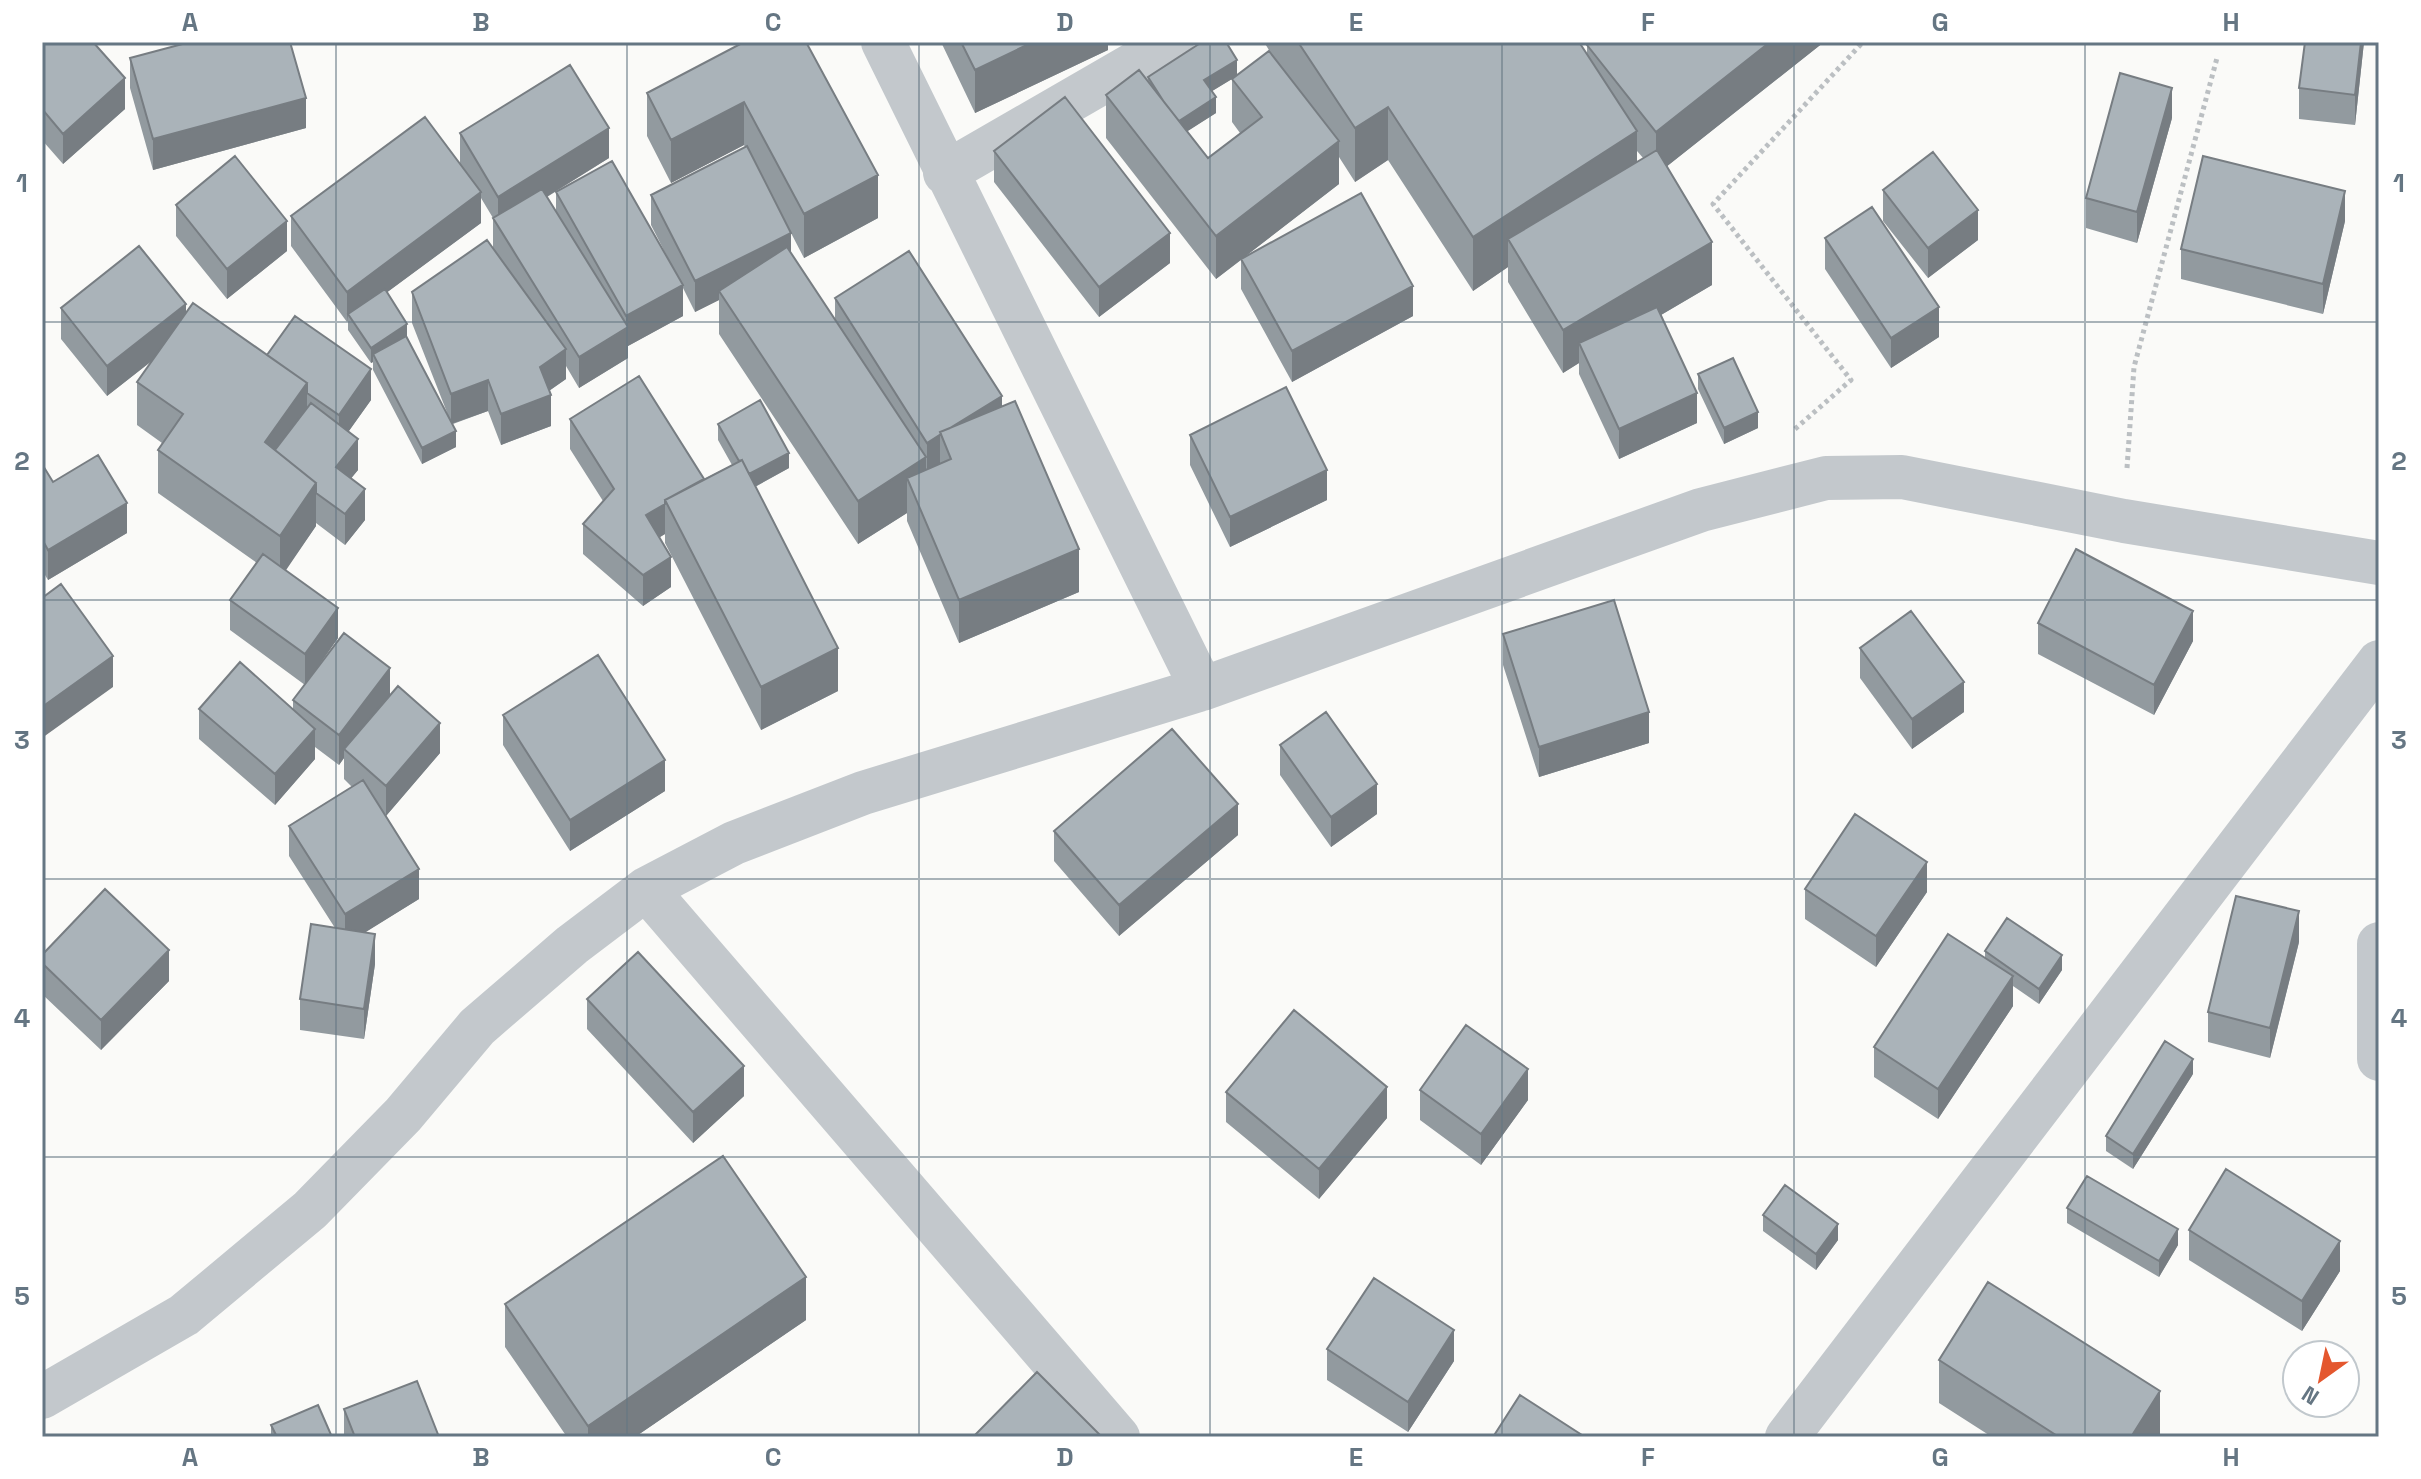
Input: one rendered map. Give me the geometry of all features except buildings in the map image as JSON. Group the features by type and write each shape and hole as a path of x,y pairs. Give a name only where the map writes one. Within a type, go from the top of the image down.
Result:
{"street":[{"path":"883,42 1202,689"},
{"path":"945,173 1172,42"},
{"path":"42,1397 184,1315 298,1220 403,1115 477,1027 572,945 646,889 734,843 863,793 1202,689 1701,510 1826,478 1902,477 2124,521 2379,563"},
{"path":"1787,1437 2379,662"},
{"path":"646,889 1118,1437"},
{"path":"2379,944 2379,1059"}],"path":[{"path":"1793,430 1851,380 1713,204 1863,42"},
{"path":"2124,521 2134,367 2217,58"}]}
